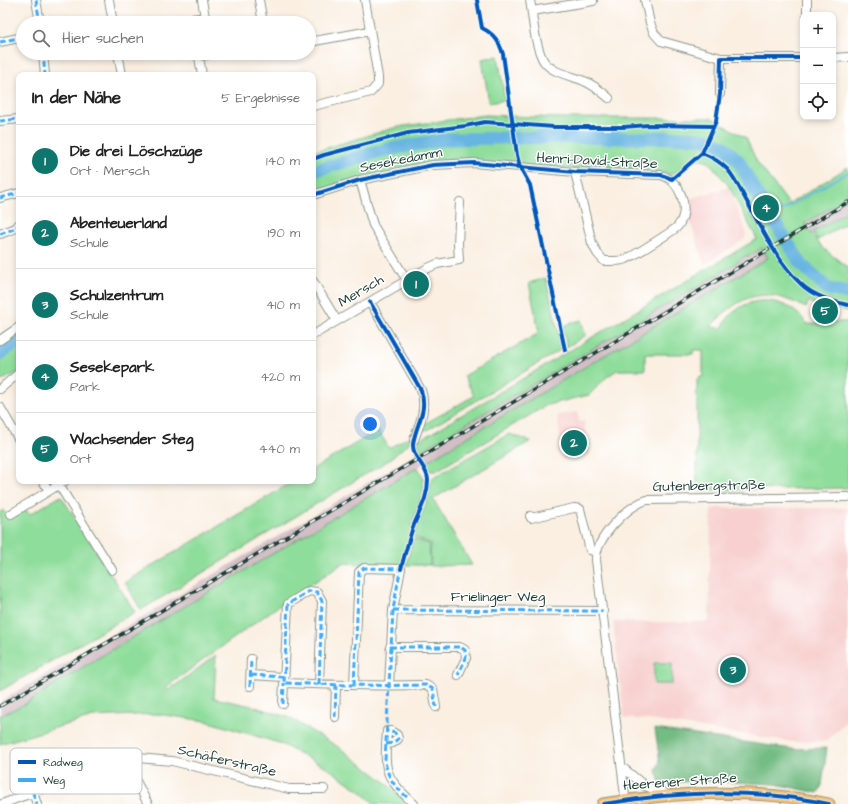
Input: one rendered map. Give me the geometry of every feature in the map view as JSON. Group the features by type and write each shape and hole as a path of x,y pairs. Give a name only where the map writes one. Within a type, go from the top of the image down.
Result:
{"main road":[{"name":"Heerener Straße","path":"603,804 721,792 774,795 830,804"}],"street":[{"path":"36,0 39,16"},
{"path":"109,0 112,16"},
{"path":"202,0 205,16"},
{"path":"259,0 262,16"},
{"path":"316,105 359,96 375,89 378,77 365,0"},
{"path":"530,0 542,59 553,70 597,87 609,98"},
{"path":"645,0 650,23 654,33 661,41 721,58 800,58"},
{"path":"807,0 807,12"},
{"path":"532,11 593,1"},
{"path":"316,41 370,31"},
{"path":"0,42 16,39"},
{"path":"836,58 848,57"},
{"path":"720,94 721,58"},
{"path":"44,60 45,72"},
{"path":"119,60 121,72"},
{"path":"200,60 202,72"},
{"path":"0,121 16,119"},
{"name":"Sesekedamm","path":"316,194 360,180 433,165 474,163 520,167"},
{"name":"Henri-David-Straße","path":"520,167 575,172 667,176 672,179 678,187 683,203 682,217 678,226 625,260 604,261 597,253 592,243 575,172"},
{"path":"360,180 373,224 406,279"},
{"path":"0,198 16,194"},
{"name":"Mersch","path":"316,333 406,279 436,264 459,260 458,244 460,202"},
{"path":"0,234 16,228"},
{"path":"316,286 337,321"},
{"path":"370,302 422,390 424,402 423,413 414,440"},
{"path":"0,340 16,329"},
{"path":"0,382 16,376"},
{"path":"0,389 16,376"},
{"path":"0,407 16,435"},
{"path":"45,484 49,491"},
{"path":"11,514 60,484"},
{"path":"63,484 112,570"},
{"name":"Gutenbergstraße","path":"596,552 610,529 630,508 647,500 848,496"},
{"path":"530,516 531,518 574,508 580,509 590,550 596,552 626,802"},
{"path":"354,685 358,572 360,569 401,568 393,610 389,685"},
{"path":"282,704 288,604 305,592 313,591 320,595 322,601 319,684"},
{"name":"Frielinger Weg","path":"393,610 603,611"},
{"path":"390,647 460,647 465,650 466,658 458,675"},
{"path":"250,686 252,659"},
{"path":"251,675 336,685 426,685 433,689 436,707"},
{"path":"335,717 336,685"},
{"path":"386,744 386,771 390,780 414,804"},
{"name":"Schäferstraße","path":"142,758 172,761 289,789 324,789"},
{"path":"622,767 645,786 670,796"},
{"path":"142,793 148,804"},
{"name":"Schäferstraße","path":"2,804 30,794"},
{"path":"33,794 37,804"}],"shaded area":[{"path":"728,187 746,231 745,239 704,264 689,217 689,199"},
{"path":"848,197 848,211 808,236 801,225"},
{"path":"766,246 772,256 58,682 33,700 0,716 0,702 11,695 732,266 745,256 749,256"},
{"path":"578,412 579,422 584,421 590,454 563,459 557,415"},
{"path":"711,508 848,508 848,719 827,741 793,742 650,720 624,718 613,622 709,622"}],"green space":[{"path":"498,56 505,100 489,103 482,59"},
{"path":"485,115 562,118 712,118 746,138 757,162 789,204 848,167 848,197 804,224 823,248 848,268 848,311 813,304 809,301 806,308 778,297 766,295 754,296 743,300 733,307 710,327 722,328 730,316 740,308 751,303 763,301 775,302 787,306 798,314 807,324 848,322 848,488 700,490 697,488 697,379 703,376 703,350 693,350 693,354 645,354 645,370 617,370 608,376 589,395 547,405 436,471 430,471 424,463 768,258 762,248 749,256 745,256 732,266 417,453 418,441 757,239 728,185 709,162 697,159 673,174 444,162 316,193 316,151 397,127"},
{"path":"848,211 848,222 818,240 813,232"},
{"path":"546,278 562,349 427,430 422,430 424,424 474,396 464,376 539,333 529,283"},
{"path":"581,320 586,335 567,347 562,326"},
{"path":"16,329 16,373 0,381 0,339"},
{"path":"378,430 389,448 412,435 409,443 389,460 141,610 125,582 289,484 316,484 316,467"},
{"path":"509,434 531,441 433,499 472,565 431,566 430,543 413,537 428,498 431,479"},
{"path":"418,467 423,478 424,489 413,521 401,566 343,563 277,607 166,687 166,690 176,685 216,655 214,698 252,706 288,717 340,748 384,781 408,804 375,804 359,790 326,767 279,743 206,721 157,714 93,717 0,744 0,716 25,704 58,682"},
{"path":"61,496 135,612 0,691 0,512 3,510 6,515 22,506 30,514"},
{"path":"413,539 429,544 430,565 406,565"},
{"path":"654,663 672,663 672,684 654,684"},
{"path":"655,729 792,749 827,748 822,785 818,793 775,784 701,781 660,783 656,770 660,762"}],"waterway":[{"path":"316,170 384,150 447,139 570,137 682,137 707,139 724,147 738,160 761,201 802,265 828,289 848,293"},
{"path":"771,217 848,172"},
{"path":"0,354 16,343"}],"railway":[{"path":"0,706 848,202"}],"marked path":[{"path":"36,0 39,16"},
{"path":"0,42 16,39"},
{"path":"44,60 45,72"},
{"path":"0,121 16,119"},
{"path":"0,198 16,194"},
{"path":"0,234 16,228"},
{"path":"401,566 393,610 385,760 389,776 398,789 407,797"},
{"path":"354,685 359,572 364,568 401,569"},
{"path":"319,684 322,601 317,592 309,591 288,604 284,683 355,685 426,685 433,689 436,707"},
{"path":"393,610 603,611"},
{"path":"390,647 460,647 465,650 466,658 458,675"},
{"path":"250,686 251,659"},
{"path":"251,675 284,677"},
{"path":"283,704 284,683"},
{"path":"335,717 336,685"},
{"path":"386,744 393,743 398,739 395,733 387,731"},
{"path":"33,794 37,804"}],"cycle path":[{"path":"477,0 482,28 496,38 503,54 517,155 520,167 530,185 565,350"},
{"path":"316,194 360,180 433,165 474,163 575,172 661,175 672,179 702,153 716,121 720,94 721,58 800,58"},
{"path":"316,158 408,133 485,122 554,127 623,127 648,125 713,126"},
{"path":"702,153 724,166 733,177 770,244 792,275 811,292 829,300 848,305"},
{"path":"370,302 421,390 423,398 421,418 414,437 413,449 426,471 428,487 425,500 412,530 401,569"},
{"path":"603,804 660,796 716,793 773,795 829,804"}],"place":[{"name":"Sesekepark","path":"766,208"},
{"name":"Die drei Löschzüge","path":"416,284"},
{"name":"Wachsender Steg","path":"825,311"},
{"name":"Abenteuerland","path":"574,443"},
{"name":"Schulzentrum","path":"733,670"}]}
